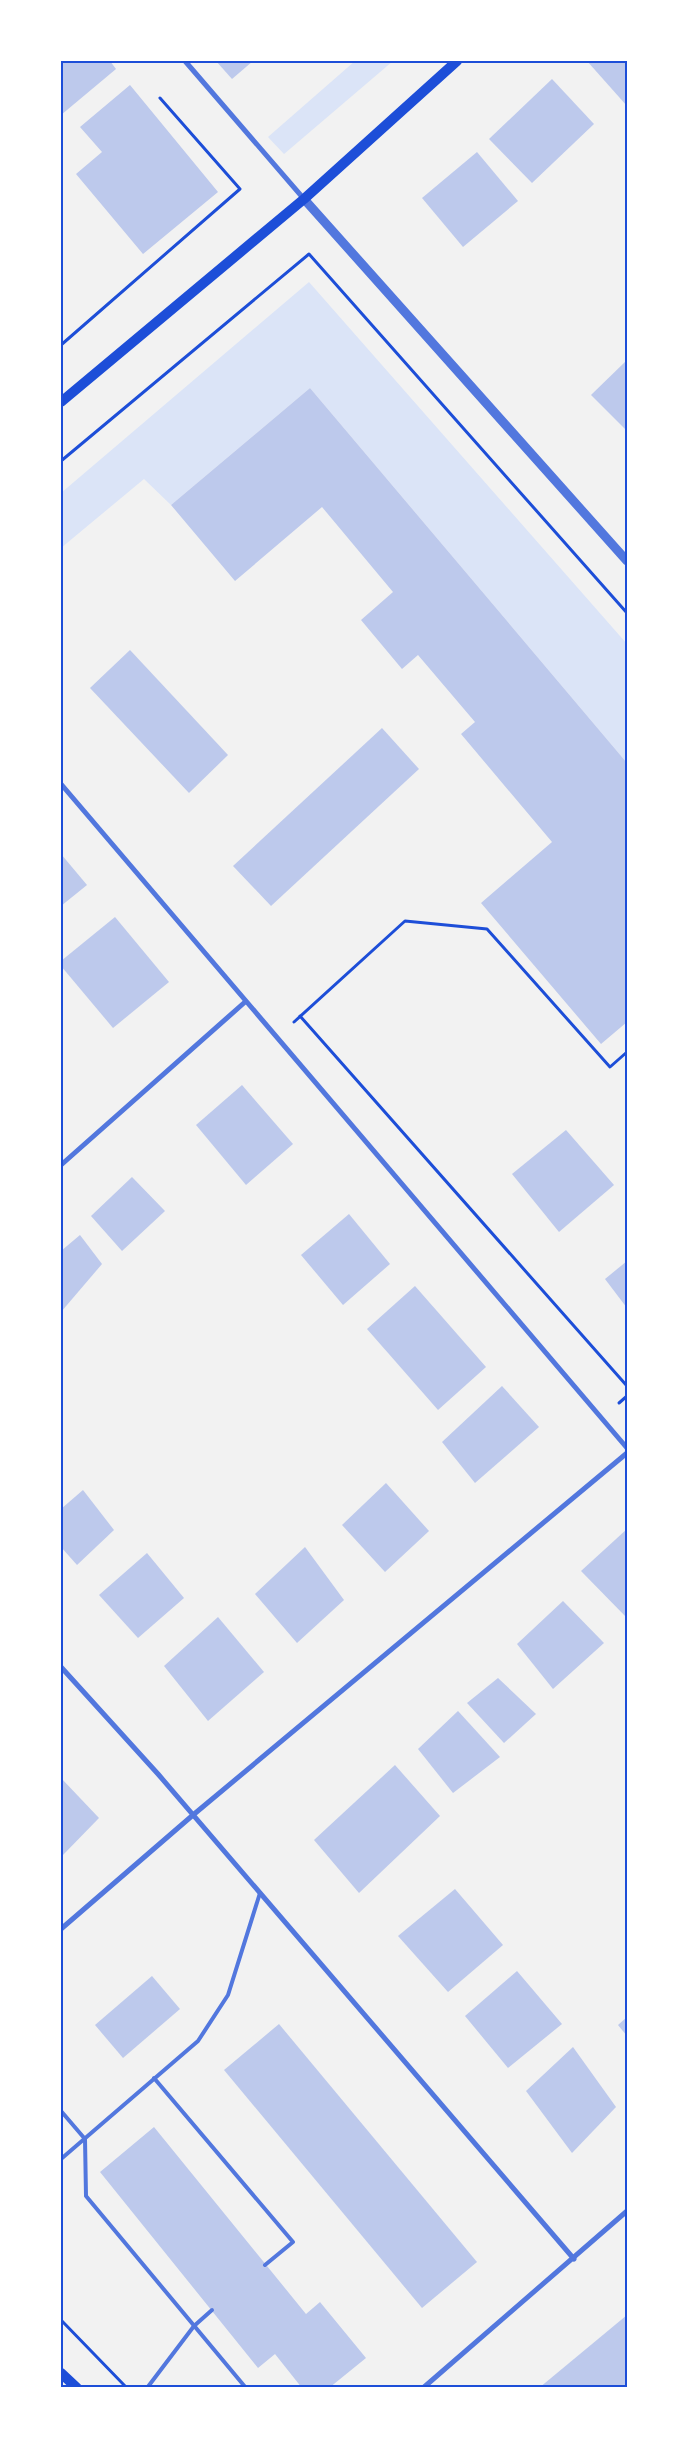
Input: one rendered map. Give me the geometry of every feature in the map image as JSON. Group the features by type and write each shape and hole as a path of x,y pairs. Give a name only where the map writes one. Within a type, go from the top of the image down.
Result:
{"main road":[{"path":"61,402 304,198 457,61"},
{"path":"61,2373 76,2388"}],"street":[{"path":"186,61 304,198 627,561"},
{"path":"61,784 627,1448"},
{"path":"61,1166 245,1002"},
{"path":"61,1929 193,1816 627,1453"},
{"path":"61,1667 260,1893 574,2259"},
{"path":"423,2388 574,2259 627,2211"}],"lane":[{"path":"61,2160 198,2041 228,1995 260,1893"},
{"path":"154,2078 292,2242 265,2265"},
{"path":"61,2110 85,2139 86,2196 246,2388"},
{"path":"147,2388 194,2326 212,2310"}],"path":[{"path":"61,345 240,189 160,98"},
{"path":"61,461 309,254 627,613"},
{"path":"277,1037 405,921 487,929 610,1067 627,1052"},
{"path":"300,1016 627,1386"},
{"path":"61,2320 128,2388"}],"shaded area":[{"path":"355,61 393,61 284,154 268,137"},
{"path":"309,282 627,644 627,763 310,388 171,505 144,479 61,548 61,493"}],"building":[{"path":"61,61 110,61 116,69 61,115"},
{"path":"216,61 253,61 232,79"},
{"path":"587,61 627,61 627,106"},
{"path":"552,79 594,124 532,183 489,139"},
{"path":"130,85 218,192 143,254 76,174 102,152 80,127"},
{"path":"477,152 518,201 463,247 422,198"},
{"path":"627,360 627,431 591,395"},
{"path":"310,388 627,763 627,1022 601,1044 481,903 552,842 461,734 475,722 418,655 402,669 361,620 393,592 322,507 235,581 171,505"},
{"path":"130,650 228,755 189,793 90,688"},
{"path":"382,728 419,769 271,906 233,866"},
{"path":"61,854 87,885 61,906"},
{"path":"115,917 169,982 113,1028 61,966 61,961"},
{"path":"242,1085 293,1144 246,1185 196,1125"},
{"path":"566,1130 614,1185 559,1232 512,1174"},
{"path":"132,1177 165,1211 122,1251 91,1216"},
{"path":"349,1214 390,1264 343,1305 301,1255"},
{"path":"80,1235 102,1264 61,1312 61,1251"},
{"path":"627,1261 627,1308 605,1279"},
{"path":"415,1286 486,1367 438,1410 367,1329"},
{"path":"502,1386 539,1427 475,1483 442,1442"},
{"path":"386,1483 429,1531 385,1572 342,1525"},
{"path":"83,1490 114,1530 77,1565 61,1547 61,1509"},
{"path":"627,1529 627,1618 581,1571"},
{"path":"305,1547 344,1600 297,1643 255,1594"},
{"path":"147,1553 184,1598 138,1638 99,1595"},
{"path":"563,1601 604,1643 553,1689 517,1644"},
{"path":"218,1617 264,1672 208,1721 164,1666"},
{"path":"498,1678 536,1714 504,1743 467,1703"},
{"path":"458,1711 500,1757 453,1793 418,1749"},
{"path":"395,1765 440,1816 359,1893 314,1840"},
{"path":"61,1778 99,1818 61,1857"},
{"path":"455,1889 503,1945 448,1992 398,1936"},
{"path":"517,1971 562,2024 508,2068 465,2016"},
{"path":"152,1976 180,2009 123,2058 95,2025"},
{"path":"627,2017 627,2036 618,2025"},
{"path":"279,2024 477,2262 422,2308 224,2070"},
{"path":"573,2047 616,2107 572,2153 526,2091"},
{"path":"154,2127 306,2314 320,2302 366,2358 329,2388 302,2388 275,2354 258,2368 100,2172"},
{"path":"627,2315 627,2388 539,2388"}]}
